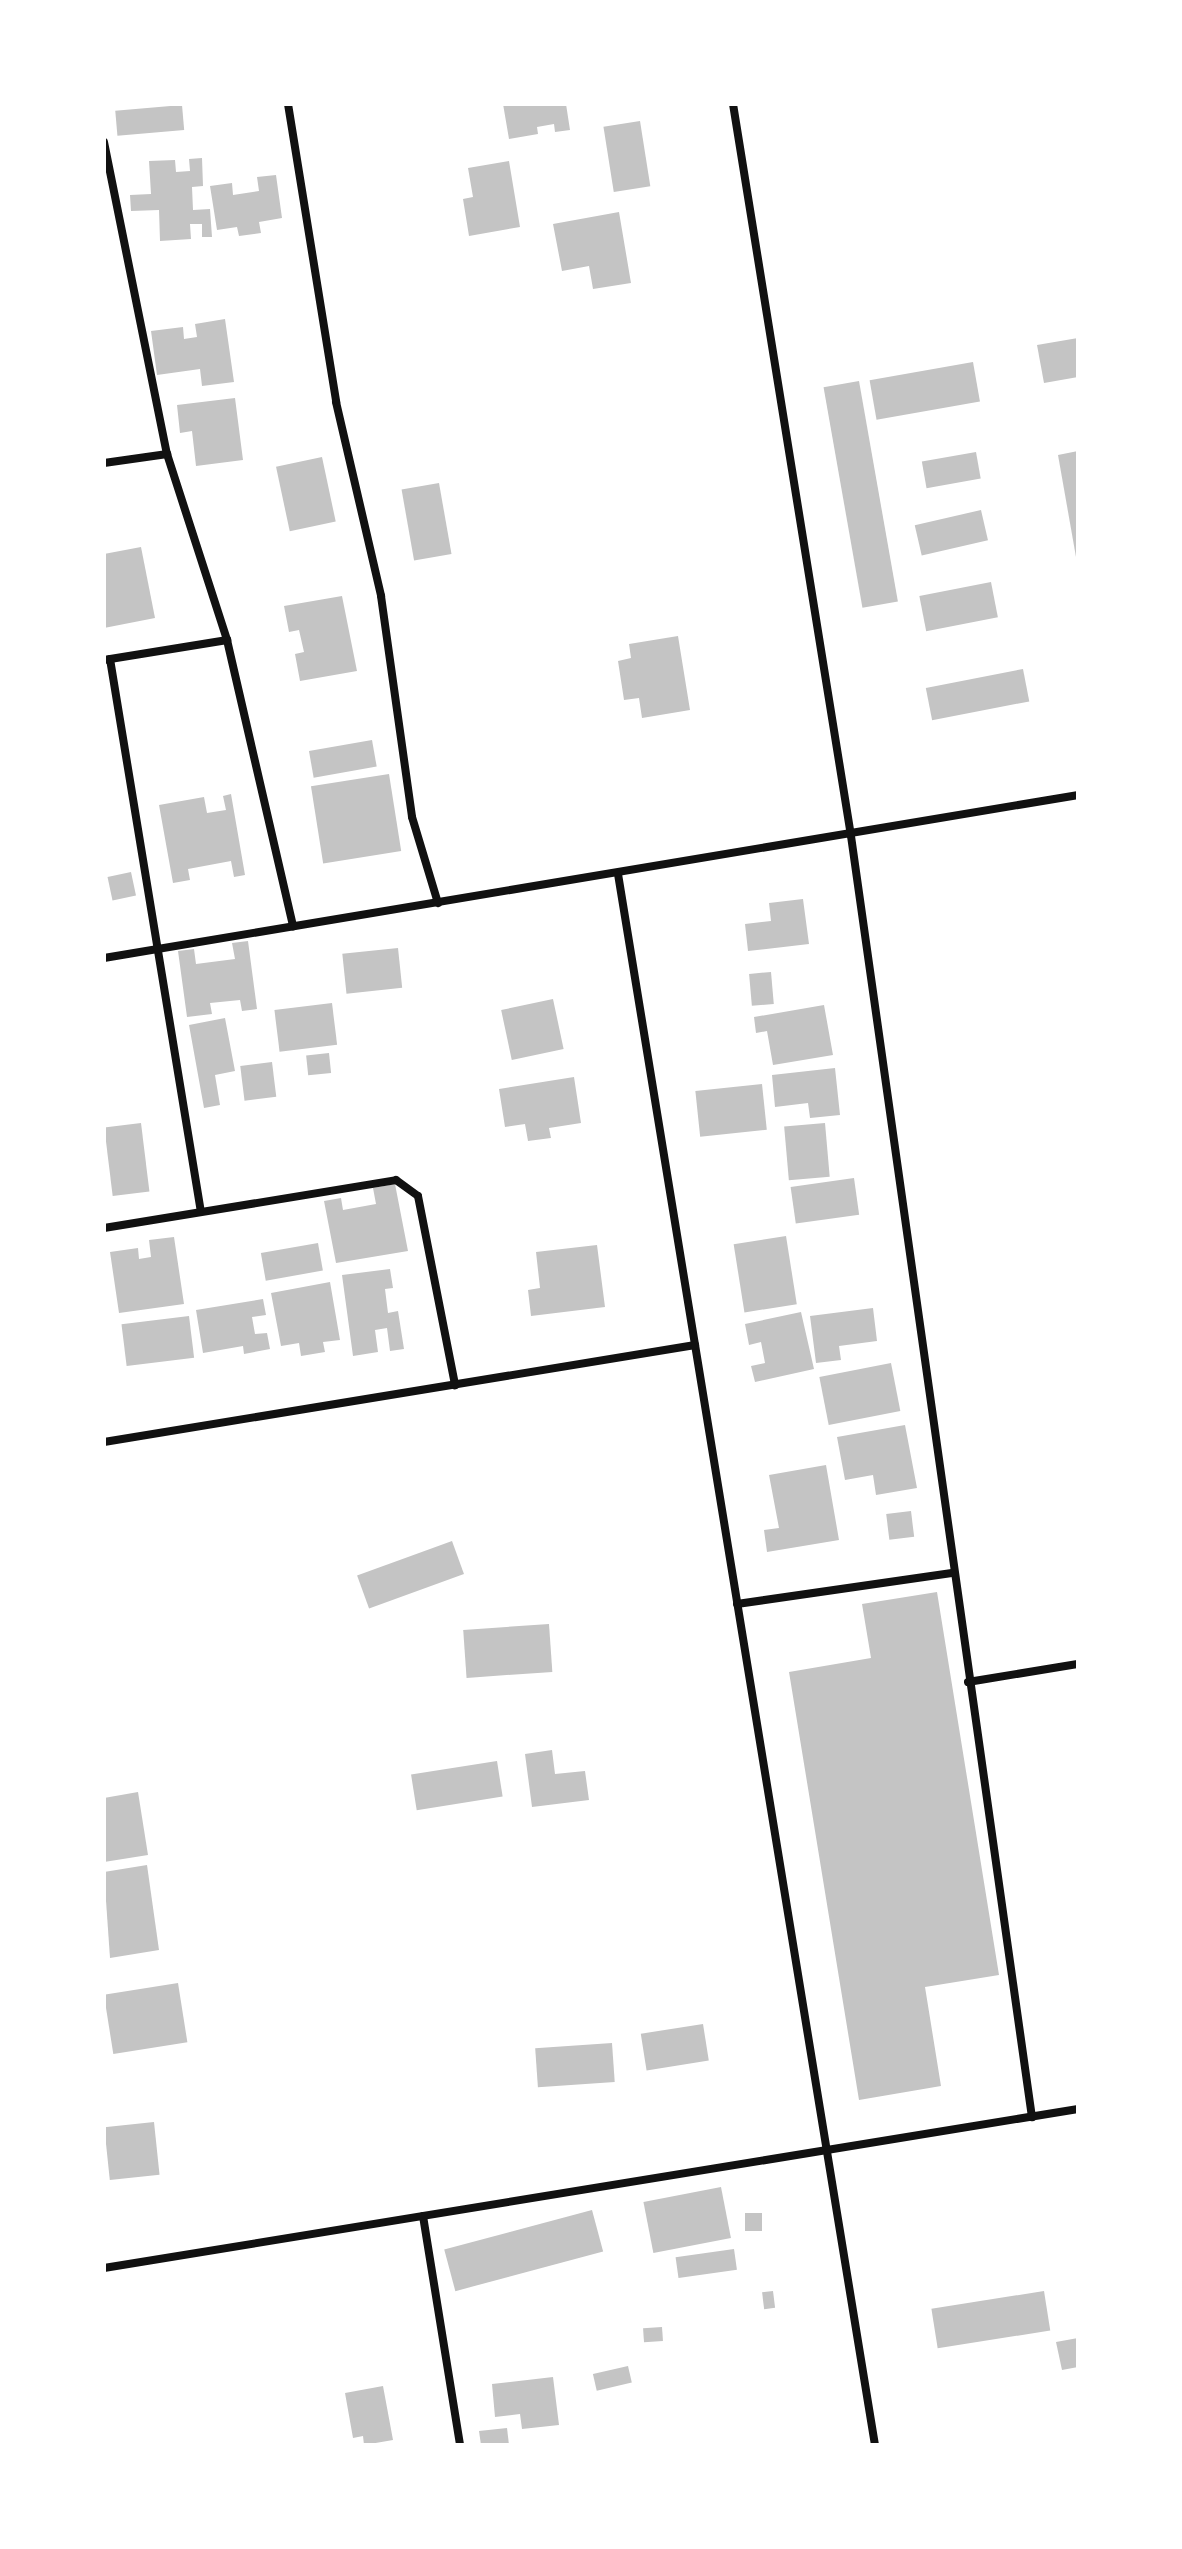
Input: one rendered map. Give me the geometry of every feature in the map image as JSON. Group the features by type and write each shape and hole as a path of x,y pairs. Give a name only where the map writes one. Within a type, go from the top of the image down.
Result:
{"street":[{"path":"288,104 336,402 381,596 412,817 438,903"},
{"path":"733,104 851,836 952,1573 1032,2117"},
{"path":"104,142 167,454 227,640 293,927"},
{"path":"104,463 167,454"},
{"path":"201,1212 107,660 227,640"},
{"path":"104,958 851,836 1078,795"},
{"path":"618,874 875,2445"},
{"path":"104,1228 396,1180 418,1196 455,1385"},
{"path":"104,1442 695,1345"},
{"path":"737,1604 952,1573"},
{"path":"968,1682 1078,1664"},
{"path":"104,2268 1078,2109"},
{"path":"423,2216 460,2445"}],"building":[{"path":"503,104 566,104 570,130 555,132 554,124 537,127 538,134 509,139"},
{"path":"182,105 184,130 117,136 115,111"},
{"path":"640,121 650,186 614,192 603,127"},
{"path":"202,158 203,186 192,187 193,210 210,209 212,237 202,237 202,224 190,224 191,239 160,241 159,210 131,211 130,195 151,194 149,161 175,160 176,172 190,171 189,159"},
{"path":"509,161 520,227 469,236 463,199 473,197 468,168"},
{"path":"276,175 282,218 259,222 261,233 239,236 237,227 217,230 210,186 232,183 233,195 259,191 257,177"},
{"path":"619,212 631,283 593,289 589,266 562,271 553,224"},
{"path":"225,319 234,382 202,386 200,369 157,375 151,331 183,327 184,339 197,337 195,324"},
{"path":"1078,338 1078,377 1044,383 1037,345"},
{"path":"973,362 980,401 877,420 870,380"},
{"path":"859,381 898,602 862,608 824,387"},
{"path":"235,398 243,460 196,466 192,431 180,433 177,405"},
{"path":"1078,451 1078,557 1076,557 1058,455"},
{"path":"976,452 981,479 927,488 922,462"},
{"path":"322,457 336,522 290,531 276,467"},
{"path":"439,483 452,554 414,561 402,490"},
{"path":"981,510 988,540 922,556 915,525"},
{"path":"141,547 155,618 104,628 104,554"},
{"path":"991,582 998,617 926,631 919,596"},
{"path":"342,596 357,671 300,681 295,654 304,652 299,630 289,632 284,606"},
{"path":"678,636 690,710 642,718 639,698 624,700 618,661 631,658 629,644"},
{"path":"1023,669 1029,701 932,720 926,688"},
{"path":"372,740 377,767 314,778 309,751"},
{"path":"389,774 401,851 323,863 311,786"},
{"path":"231,794 245,875 234,877 231,861 188,869 190,880 173,883 159,805 204,797 207,813 226,810 223,796"},
{"path":"131,872 136,895 113,900 108,877"},
{"path":"803,899 809,944 748,951 745,924 771,921 769,903"},
{"path":"248,941 257,1009 242,1011 240,1000 210,1003 212,1014 187,1017 178,951 194,949 196,964 235,959 232,943"},
{"path":"398,948 402,988 346,994 342,954"},
{"path":"771,972 774,1004 752,1006 749,974"},
{"path":"553,999 564,1049 512,1060 501,1010"},
{"path":"332,1003 337,1045 280,1052 274,1010"},
{"path":"824,1005 833,1055 773,1065 767,1031 756,1033 754,1017"},
{"path":"225,1018 235,1071 215,1075 220,1105 204,1108 189,1025"},
{"path":"329,1053 331,1073 308,1075 306,1055"},
{"path":"272,1062 276,1097 245,1101 240,1066"},
{"path":"835,1068 840,1115 810,1118 808,1103 775,1107 772,1075"},
{"path":"574,1077 581,1123 549,1128 551,1138 528,1141 525,1124 505,1127 499,1089"},
{"path":"762,1084 767,1130 700,1137 695,1091"},
{"path":"141,1123 149,1191 113,1196 104,1128"},
{"path":"825,1123 830,1177 789,1180 784,1127"},
{"path":"854,1178 859,1215 796,1224 791,1187"},
{"path":"395,1184 408,1251 336,1263 324,1201 341,1198 343,1210 376,1204 373,1188"},
{"path":"786,1236 797,1304 744,1312 734,1244"},
{"path":"174,1237 184,1304 119,1313 110,1252 138,1248 139,1259 151,1257 149,1240"},
{"path":"318,1243 323,1271 266,1281 261,1253"},
{"path":"597,1245 605,1307 531,1316 528,1290 540,1288 536,1252"},
{"path":"390,1269 393,1288 385,1289 388,1313 398,1311 404,1349 390,1351 387,1328 375,1330 378,1352 353,1356 342,1275"},
{"path":"330,1282 340,1340 323,1342 325,1352 301,1356 299,1343 281,1346 271,1293"},
{"path":"263,1299 266,1315 252,1317 255,1334 267,1333 270,1349 244,1354 243,1346 203,1353 196,1310"},
{"path":"873,1308 877,1341 839,1346 841,1360 816,1363 810,1316"},
{"path":"801,1312 814,1369 755,1382 751,1366 765,1363 761,1342 749,1345 745,1324"},
{"path":"189,1316 194,1358 127,1366 122,1324"},
{"path":"891,1363 900,1411 829,1425 819,1377"},
{"path":"905,1425 917,1488 876,1495 873,1475 845,1480 837,1437"},
{"path":"826,1465 839,1540 767,1552 764,1530 779,1528 769,1475"},
{"path":"911,1511 914,1537 889,1540 886,1514"},
{"path":"452,1541 464,1574 369,1608 357,1576"},
{"path":"937,1592 999,1975 925,1987 941,2086 859,2100 789,1672 871,1658 862,1604"},
{"path":"549,1624 552,1672 467,1678 463,1630"},
{"path":"552,1750 555,1774 585,1771 589,1800 532,1807 525,1754"},
{"path":"497,1761 503,1797 417,1810 411,1775"},
{"path":"138,1792 148,1855 104,1862 104,1798"},
{"path":"147,1865 159,1950 110,1958 104,1872"},
{"path":"178,1983 187,2042 113,2054 104,1995"},
{"path":"703,2024 709,2061 647,2070 641,2034"},
{"path":"612,2043 615,2082 538,2087 535,2048"},
{"path":"154,2122 160,2175 110,2180 104,2127"},
{"path":"721,2187 731,2238 653,2253 643,2202"},
{"path":"592,2210 603,2252 455,2291 444,2250"},
{"path":"745,2213 762,2213 762,2231 745,2231"},
{"path":"734,2249 737,2270 678,2278 676,2257"},
{"path":"773,2291 775,2308 764,2309 762,2292"},
{"path":"1044,2291 1050,2331 938,2348 931,2309"},
{"path":"662,2327 663,2341 644,2342 643,2328"},
{"path":"1078,2338 1078,2367 1062,2370 1056,2342"},
{"path":"628,2366 632,2383 597,2391 593,2374"},
{"path":"553,2377 559,2425 522,2429 520,2414 495,2417 492,2384"},
{"path":"383,2386 393,2440 364,2445 363,2436 353,2438 345,2393"},
{"path":"507,2428 509,2445 481,2445 479,2431"}]}
